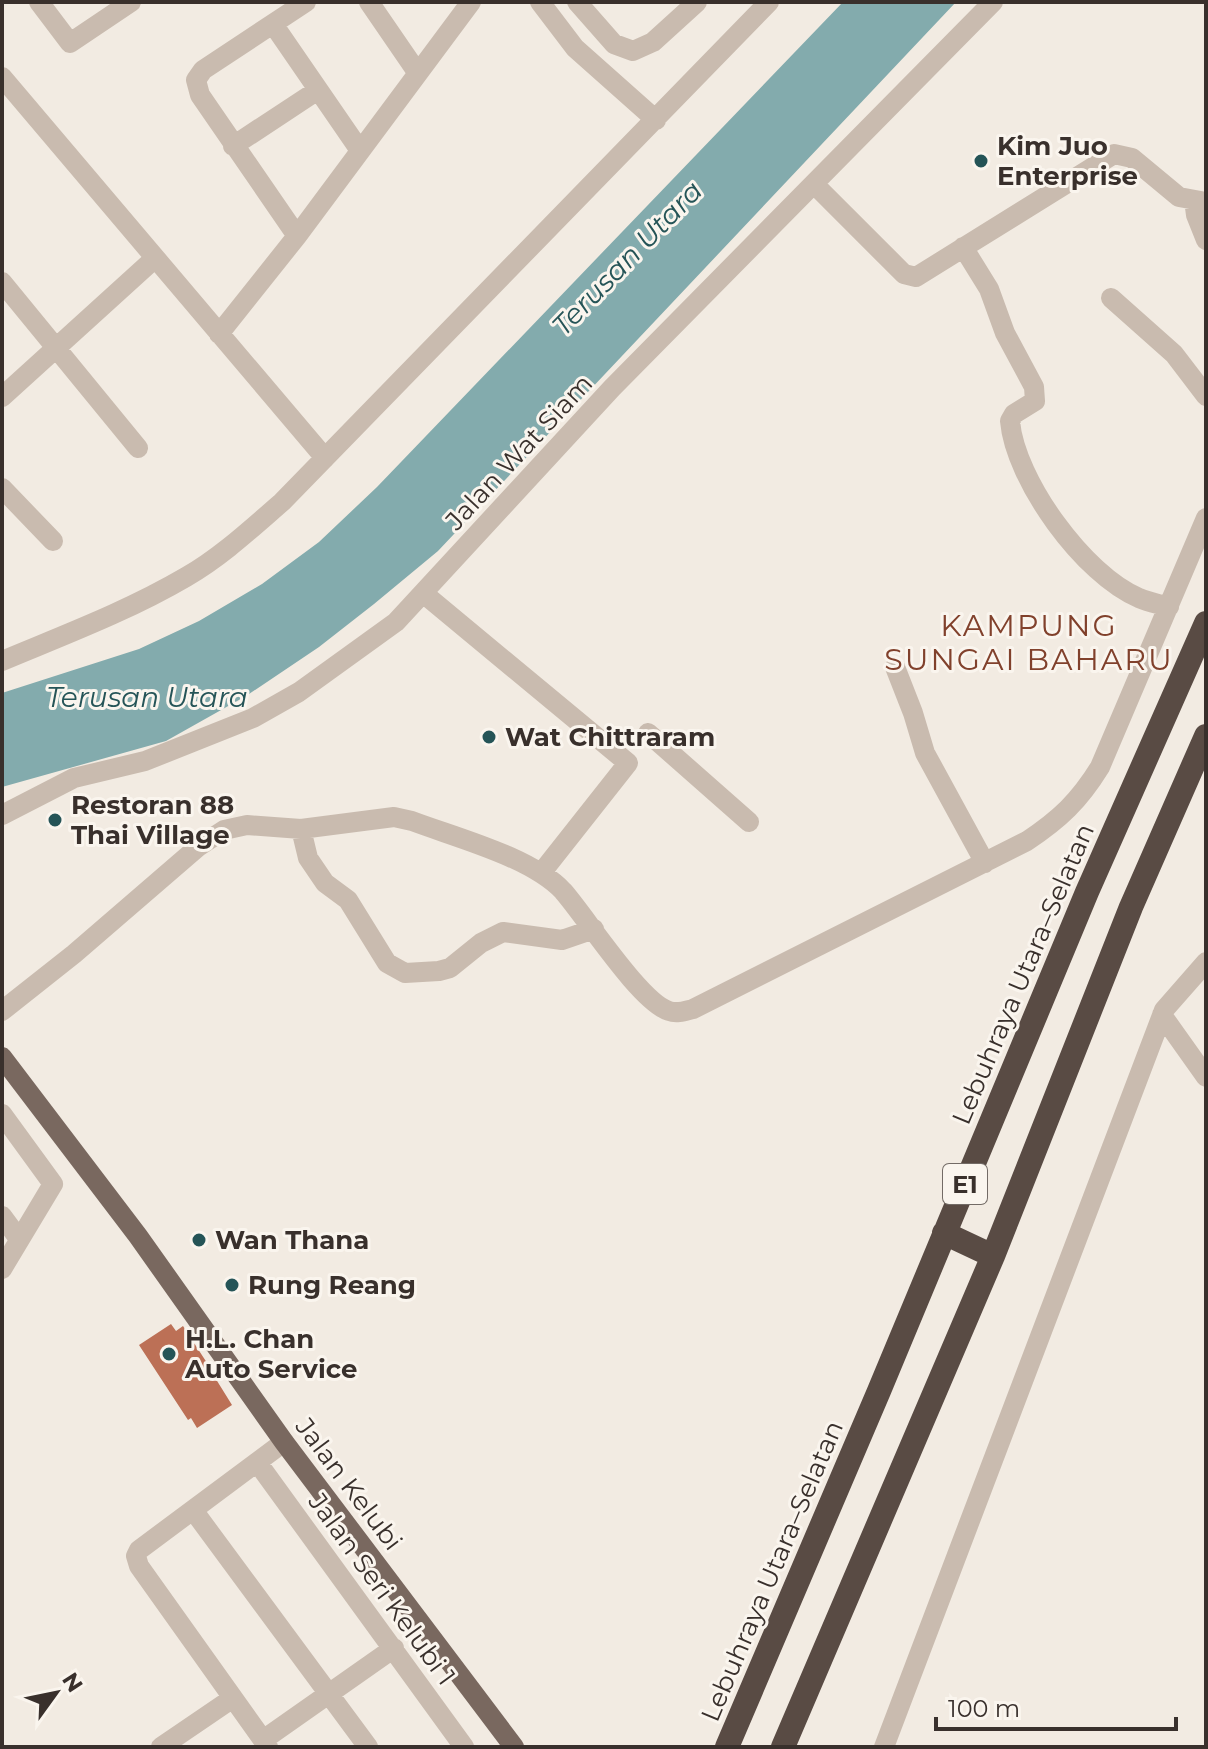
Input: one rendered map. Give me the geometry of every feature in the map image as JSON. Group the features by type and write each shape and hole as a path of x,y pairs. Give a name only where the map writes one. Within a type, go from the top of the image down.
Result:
{"highway":[{"name":"Lebuhraya Utara–Selatan","path":"727,1747 1087,892 1206,623"},
{"name":"E1","path":"783,1747 993,1256 1125,921 1206,736"},
{"path":"944,1233 993,1256"}],"main road":[{"name":"Jalan Kelubi","path":"3,1060 138,1236 284,1442 514,1747"}],"street":[{"path":"39,2 70,43 131,2"},
{"path":"297,236 233,146 196,87 198,74 306,2"},
{"path":"369,2 417,72"},
{"path":"219,334 297,236 471,2"},
{"path":"540,2 575,48 656,120"},
{"path":"577,2 614,44 633,51 653,42 697,2"},
{"path":"2,661 117,613 187,577 282,502 769,2"},
{"name":"Jalan Wat Siam","path":"2,815 74,778 145,761 253,718 343,661 396,622 612,388 993,2"},
{"path":"273,24 359,149"},
{"path":"2,77 325,458"},
{"path":"233,146 318,90"},
{"path":"814,184 904,274 916,277 1114,154 1132,158 1179,197 1200,201 1196,215 1206,240"},
{"path":"963,247 984,279 1005,333 1034,387 1035,401 1014,414 1010,421 1012,438 1027,475 1054,518 1090,562 1138,598 1169,607"},
{"path":"2,397 154,259"},
{"path":"2,282 138,448"},
{"path":"1111,298 1174,354 1206,396"},
{"path":"2,488 53,541"},
{"path":"2,1011 74,954 198,847 224,830 247,825 301,829 402,818 542,872 562,890 647,996 670,1012 683,1012 713,1000 985,863 1057,821 1087,788 1100,767 1206,518"},
{"path":"423,593 628,763 542,872"},
{"path":"895,667 925,753 985,863"},
{"path":"648,733 749,822"},
{"path":"301,829 308,858 325,883 348,900 387,963 405,973 450,968 481,943 503,932 562,940 594,929"},
{"path":"884,1747 1162,1015 1206,962"},
{"path":"1162,1015 1206,1077"},
{"path":"2,1114 53,1184 2,1269"},
{"path":"2,1216 19,1239"},
{"path":"284,1442 139,1550 136,1556 139,1566 265,1744 394,1648"},
{"name":"Jalan Seri Kelubi 1","path":"257,1462 464,1747"},
{"path":"193,1510 368,1747"},
{"path":"161,1747 233,1698"}],"water":[{"name":"Terusan Utara","path":"843,2 956,2 438,551 319,647 246,696 166,741 2,787 2,693 139,649 199,621 262,584 319,542 377,487"}],"building":[{"path":"171,1324 176,1331 183,1326 209,1366 201,1371 207,1381 214,1376 232,1405 197,1428 191,1418 188,1420 139,1345"}],"place":[{"name":"Kim Juo Enterprise","path":"981,161"},
{"name":"Wat Chittraram","path":"489,737"},
{"name":"Restoran 88 Thai Village","path":"55,820"},
{"name":"Wan Thana","path":"199,1240"},
{"name":"Rung Reang","path":"232,1285"},
{"name":"H.L. Chan Auto Service","path":"169,1354"}],"district":[{"name":"KAMPUNG SUNGAI BAHARU","path":"1029,642"}]}
